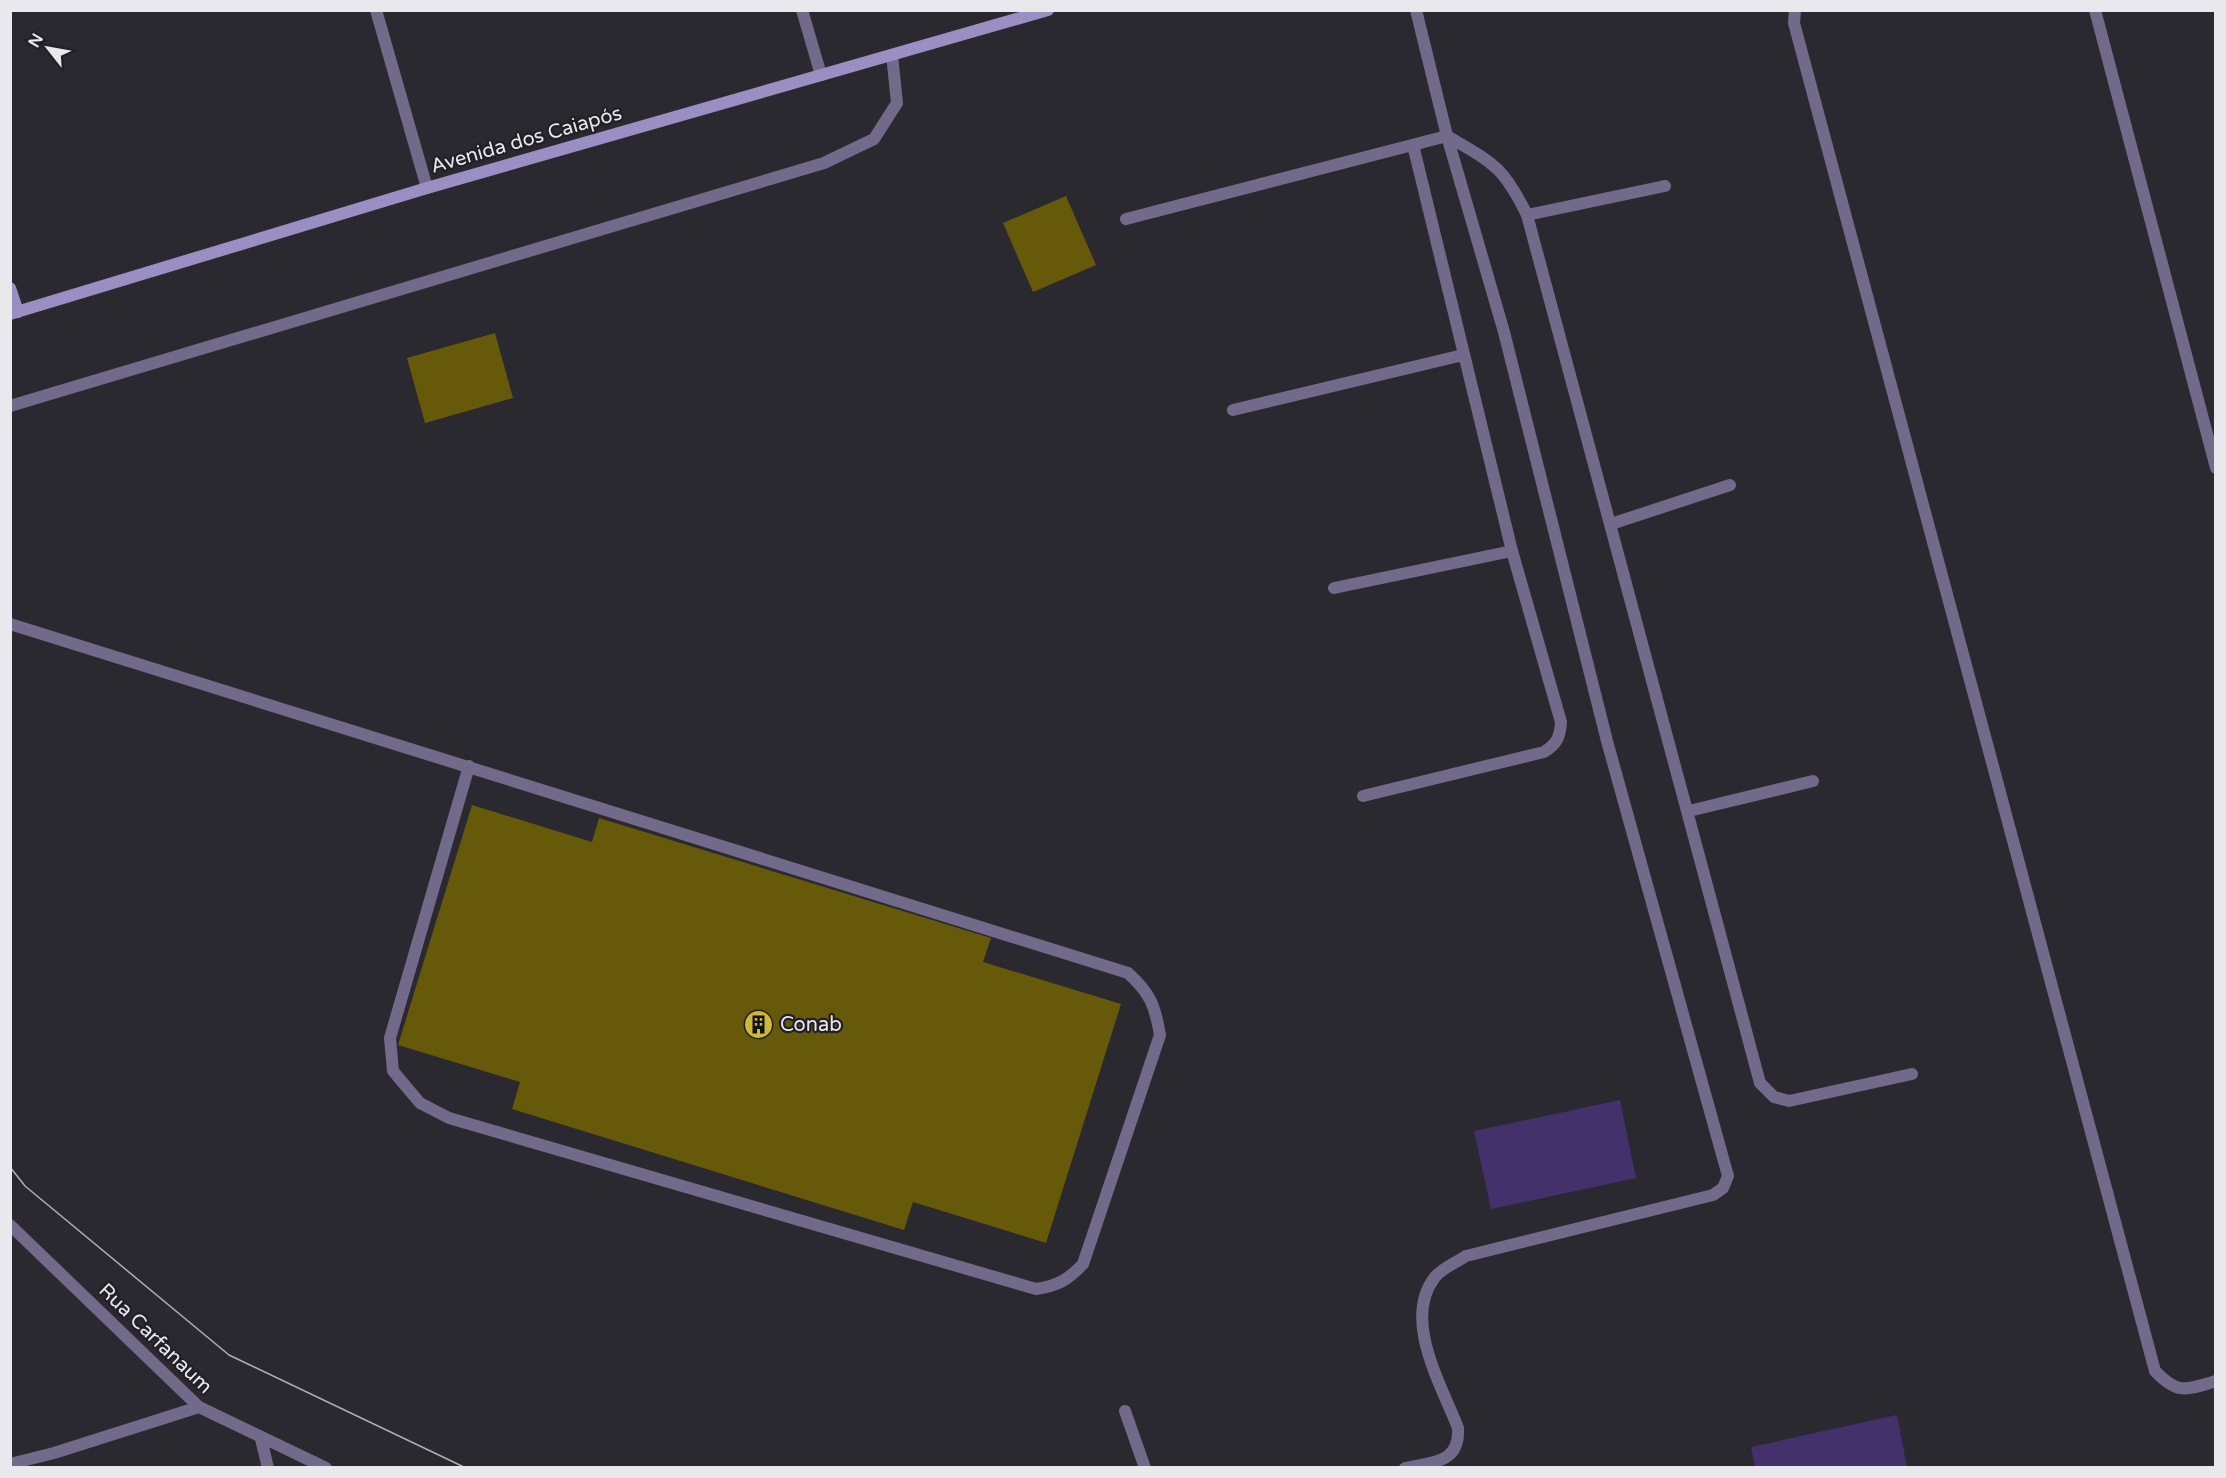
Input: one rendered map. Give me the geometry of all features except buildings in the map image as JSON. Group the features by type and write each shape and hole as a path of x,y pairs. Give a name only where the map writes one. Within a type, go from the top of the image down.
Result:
{"main road":[{"name":"Avenida dos Caiapós","path":"14,313 427,188 1048,10"},
{"path":"10,288 14,313"}],"street":[{"path":"375,10 427,188"},
{"path":"802,10 821,75"},
{"path":"1405,1467 1443,1459 1453,1453 1459,1441 1458,1428 1421,1332 1423,1300 1436,1275 1466,1256 1713,1195 1723,1188 1728,1176 1607,741 1504,332 1447,136 1416,10"},
{"path":"1795,10 1794,23 2155,1371 2175,1388 2187,1389 2216,1381"},
{"path":"2095,10 2216,468"},
{"path":"10,406 824,163 874,139 897,103 892,55"},
{"path":"1126,219 1447,136 1493,163 1512,184 1527,216 1760,1083 1774,1097 1790,1101 1912,1074"},
{"path":"1363,796 1544,752 1553,746 1560,736 1561,722 1512,551 1413,145"},
{"path":"1527,216 1665,186"},
{"path":"1233,410 1463,355"},
{"path":"1611,524 1730,485"},
{"path":"1334,588 1512,551"},
{"path":"10,624 469,766 1128,973 1145,988 1152,1003 1160,1035 1083,1264 1071,1277 1058,1286 1036,1289 449,1118 420,1103 393,1071 390,1038 469,766"},
{"path":"1689,812 1813,781"},
{"name":"Rua Carfanaum","path":"10,1225 199,1407 261,1439 326,1467"},
{"path":"10,1464 54,1453 199,1407"},
{"path":"1125,1411 1145,1467"},
{"path":"261,1439 268,1467"}],"shaded area":[{"path":"1620,1100 1636,1178 1491,1209 1474,1131"},
{"path":"1897,1415 1907,1467 1755,1467 1751,1447"}],"tram line":[{"path":"10,1167 25,1186 229,1355 466,1468"}],"place":[{"name":"Conab","path":"759,1024"}]}
